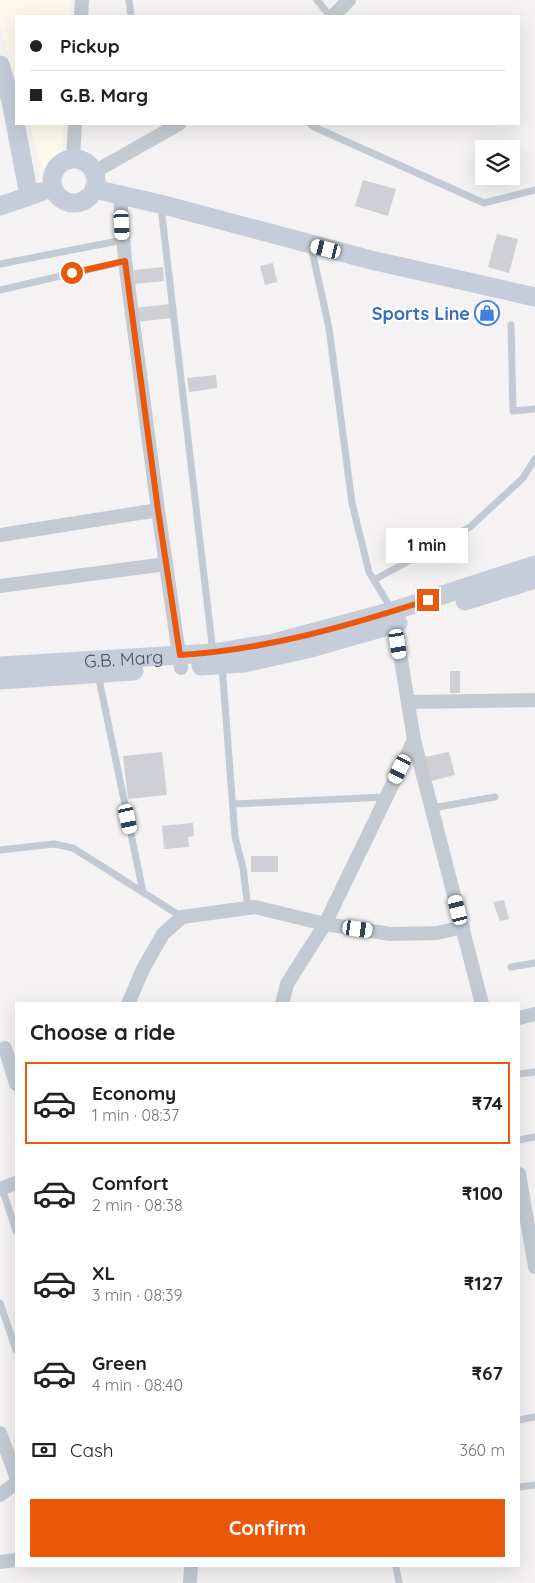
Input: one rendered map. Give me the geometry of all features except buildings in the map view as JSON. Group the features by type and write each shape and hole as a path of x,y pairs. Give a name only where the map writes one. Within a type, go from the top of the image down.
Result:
{"street":[{"path":"81,15 82,0"},
{"path":"332,15 349,0"},
{"path":"0,65 6,103 29,196"},
{"path":"73,159 75,125"},
{"path":"178,125 94,181 84,200 77,203 69,202 56,194 51,180 56,166 73,159 82,160 88,164 94,181 120,196 160,204 311,245 535,297"},
{"path":"0,206 53,188"},
{"path":"0,680 98,673 180,661 125,261 120,196"},
{"path":"0,534 158,510"},
{"path":"0,586 166,564"},
{"name":"G.B. Marg","path":"0,666 218,659 274,643 394,618 535,565"},
{"path":"482,1002 414,740 394,618 535,579"},
{"path":"408,702 535,700"},
{"path":"282,1002 287,984 326,924 414,740"},
{"path":"129,1002 143,969 163,934 182,917 255,907 326,924 390,934 437,933 463,927"},
{"path":"520,1018 535,1014"},
{"path":"7,1047 15,1080"},
{"path":"520,1177 531,1211 534,1259"},
{"path":"1,1189 15,1183"},
{"path":"0,1433 15,1473"},
{"path":"0,1495 15,1484"},
{"path":"0,1562 15,1560"},
{"path":"190,1583 191,1567"}],"lane":[{"path":"129,0 131,15"},
{"path":"317,0 330,15"},
{"path":"311,125 314,128 484,203 535,190"},
{"path":"160,204 218,659 235,837 243,868 248,908"},
{"path":"0,264 123,240"},
{"path":"311,245 330,328 352,503 369,572 394,618"},
{"path":"0,290 125,261"},
{"path":"511,326 513,411 535,409"},
{"path":"374,580 470,527 523,478 535,459"},
{"path":"98,673 143,892"},
{"path":"233,804 387,797"},
{"path":"432,808 495,797"},
{"path":"0,850 54,844 73,848 182,917"},
{"path":"512,967 535,963"},
{"path":"520,1074 535,1072"},
{"path":"520,1140 535,1137"},
{"path":"1,1189 15,1228"},
{"path":"0,1303 15,1347"},
{"path":"520,1420 535,1417"},
{"path":"520,1487 535,1485"},
{"path":"396,1567 400,1583"}],"shaded area":[{"path":"0,0 71,0 70,15 15,15 15,78 0,27"},
{"path":"29,125 64,125 62,152 43,171"}],"place":[{"name":"Sports Line","path":"487,313"}],"route":[{"path":"72,273 125,261 158,510 180,655 213,653 274,643 393,612 428,600"}]}
